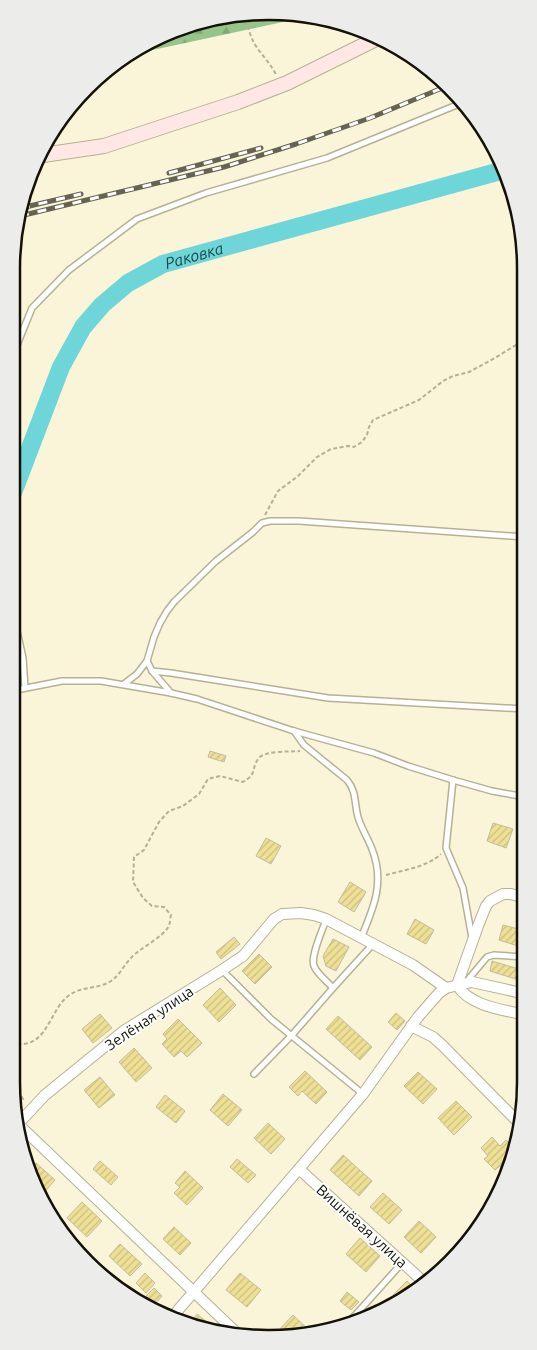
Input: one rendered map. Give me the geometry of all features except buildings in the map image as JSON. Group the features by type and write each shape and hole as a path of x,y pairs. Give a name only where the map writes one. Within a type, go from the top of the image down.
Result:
{"main road":[{"path":"48,154 104,146 238,102 276,87 370,42"}],"street":[{"path":"456,985 486,906 490,901 503,894 517,896"},
{"name":"Зелёная улица","path":"23,1118 45,1095 125,1030 243,956 274,919 282,914 301,913 326,919"},
{"path":"326,919 413,965 456,985 465,994 490,1007 517,1013"},
{"path":"176,1312 363,1094 433,998 456,985 478,982 517,992"},
{"path":"412,1026 433,1037 514,1117"},
{"path":"25,1131 231,1327"},
{"name":"Вишнёвая улица","path":"299,1170 420,1279"}],"lane":[{"path":"20,338 32,308 69,270 137,219 206,193 327,158 455,105"},
{"path":"124,684 137,674 147,661 160,623 171,606 216,561 262,523 270,521 299,521 517,537"},
{"path":"20,644 25,688"},
{"path":"147,661 152,671 171,693"},
{"path":"152,671 328,698 517,708"},
{"path":"20,689 62,682 101,681 171,693 196,699 294,731 374,753 453,780 517,796"},
{"path":"294,731 304,745 352,786 357,814 373,851 379,877 373,909 361,938"},
{"path":"453,780 446,848 463,888 472,941"},
{"path":"326,919 313,958 317,971 333,988"},
{"path":"254,1074 292,1036 373,944"},
{"path":"456,985 487,957 494,955 517,956"},
{"path":"222,970 271,1019 363,1094"},
{"path":"356,1314 403,1262"}],"path":[{"path":"247,21 254,42 276,74 276,87"},
{"path":"262,523 278,491 298,476 317,457 331,449 348,446 354,447 362,442 367,435 373,420 419,400 443,381 452,376 469,372 517,344"},
{"path":"20,1044 33,1040 44,1032 57,1007 71,994 86,988 100,987 113,980 130,959 170,926 171,915 164,907 152,906 143,898 133,882 134,857 144,850 159,822 169,811 183,806 199,794 208,778 220,776 243,782 251,778 258,758 265,754 301,751"},
{"path":"379,877 430,862 446,848"},
{"path":"21,1094 30,1110"}],"green space":[{"path":"287,21 149,51 173,39 204,28 236,22"}],"waterway":[{"name":"Раковка","path":"20,474 61,367 83,327 102,305 128,283 163,264 497,172"}],"railway":[{"path":"26,215 224,167 370,118 440,89"},
{"path":"169,173 261,148"},
{"path":"28,206 81,194"}]}
